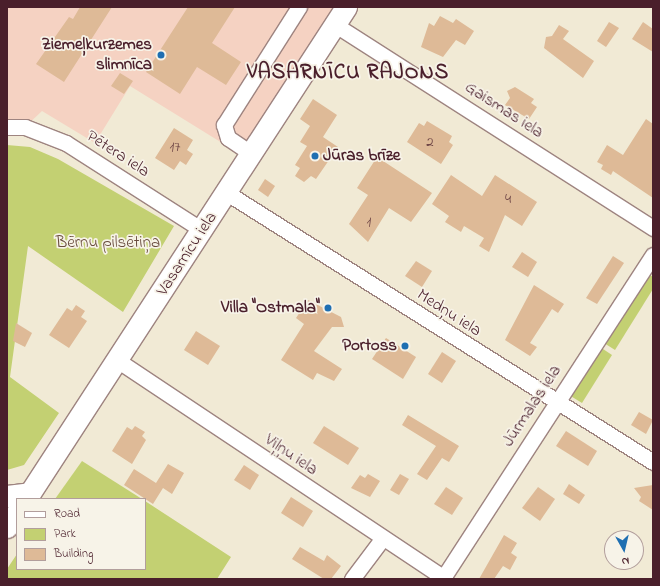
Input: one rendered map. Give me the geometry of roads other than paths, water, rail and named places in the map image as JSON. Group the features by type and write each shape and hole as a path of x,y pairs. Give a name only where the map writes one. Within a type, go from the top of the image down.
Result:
{"street":[{"path":"252,154 228,138 224,125 299,7"},
{"name":"Vasarnīcu iela","path":"28,496 252,154 346,7"},
{"name":"Gaismas iela","path":"334,24 653,228"},
{"name":"Pētera iela","path":"7,126 25,127 66,143 202,230"},
{"name":"Medņu iela","path":"226,193 556,404 653,462"},
{"name":"Jūrmalas iela","path":"444,578 653,255"},
{"name":"Viļņu iela","path":"117,360 382,539 444,578"},
{"path":"7,496 28,496"},
{"path":"7,527 16,514"},
{"path":"352,579 382,539"}],"place":[{"name":"Ziemeļkurzemes slimnīca","path":"161,55"},
{"name":"Jūras brīze","path":"315,156"},
{"name":"Villa \"Ostmala\"","path":"328,308"},
{"name":"Portoss","path":"405,346"}],"district":[{"name":"VASARNĪCU RAJONS","path":"348,73"}],"park label":[{"name":"Bērnu pilsētiņa","path":"108,243"}]}
